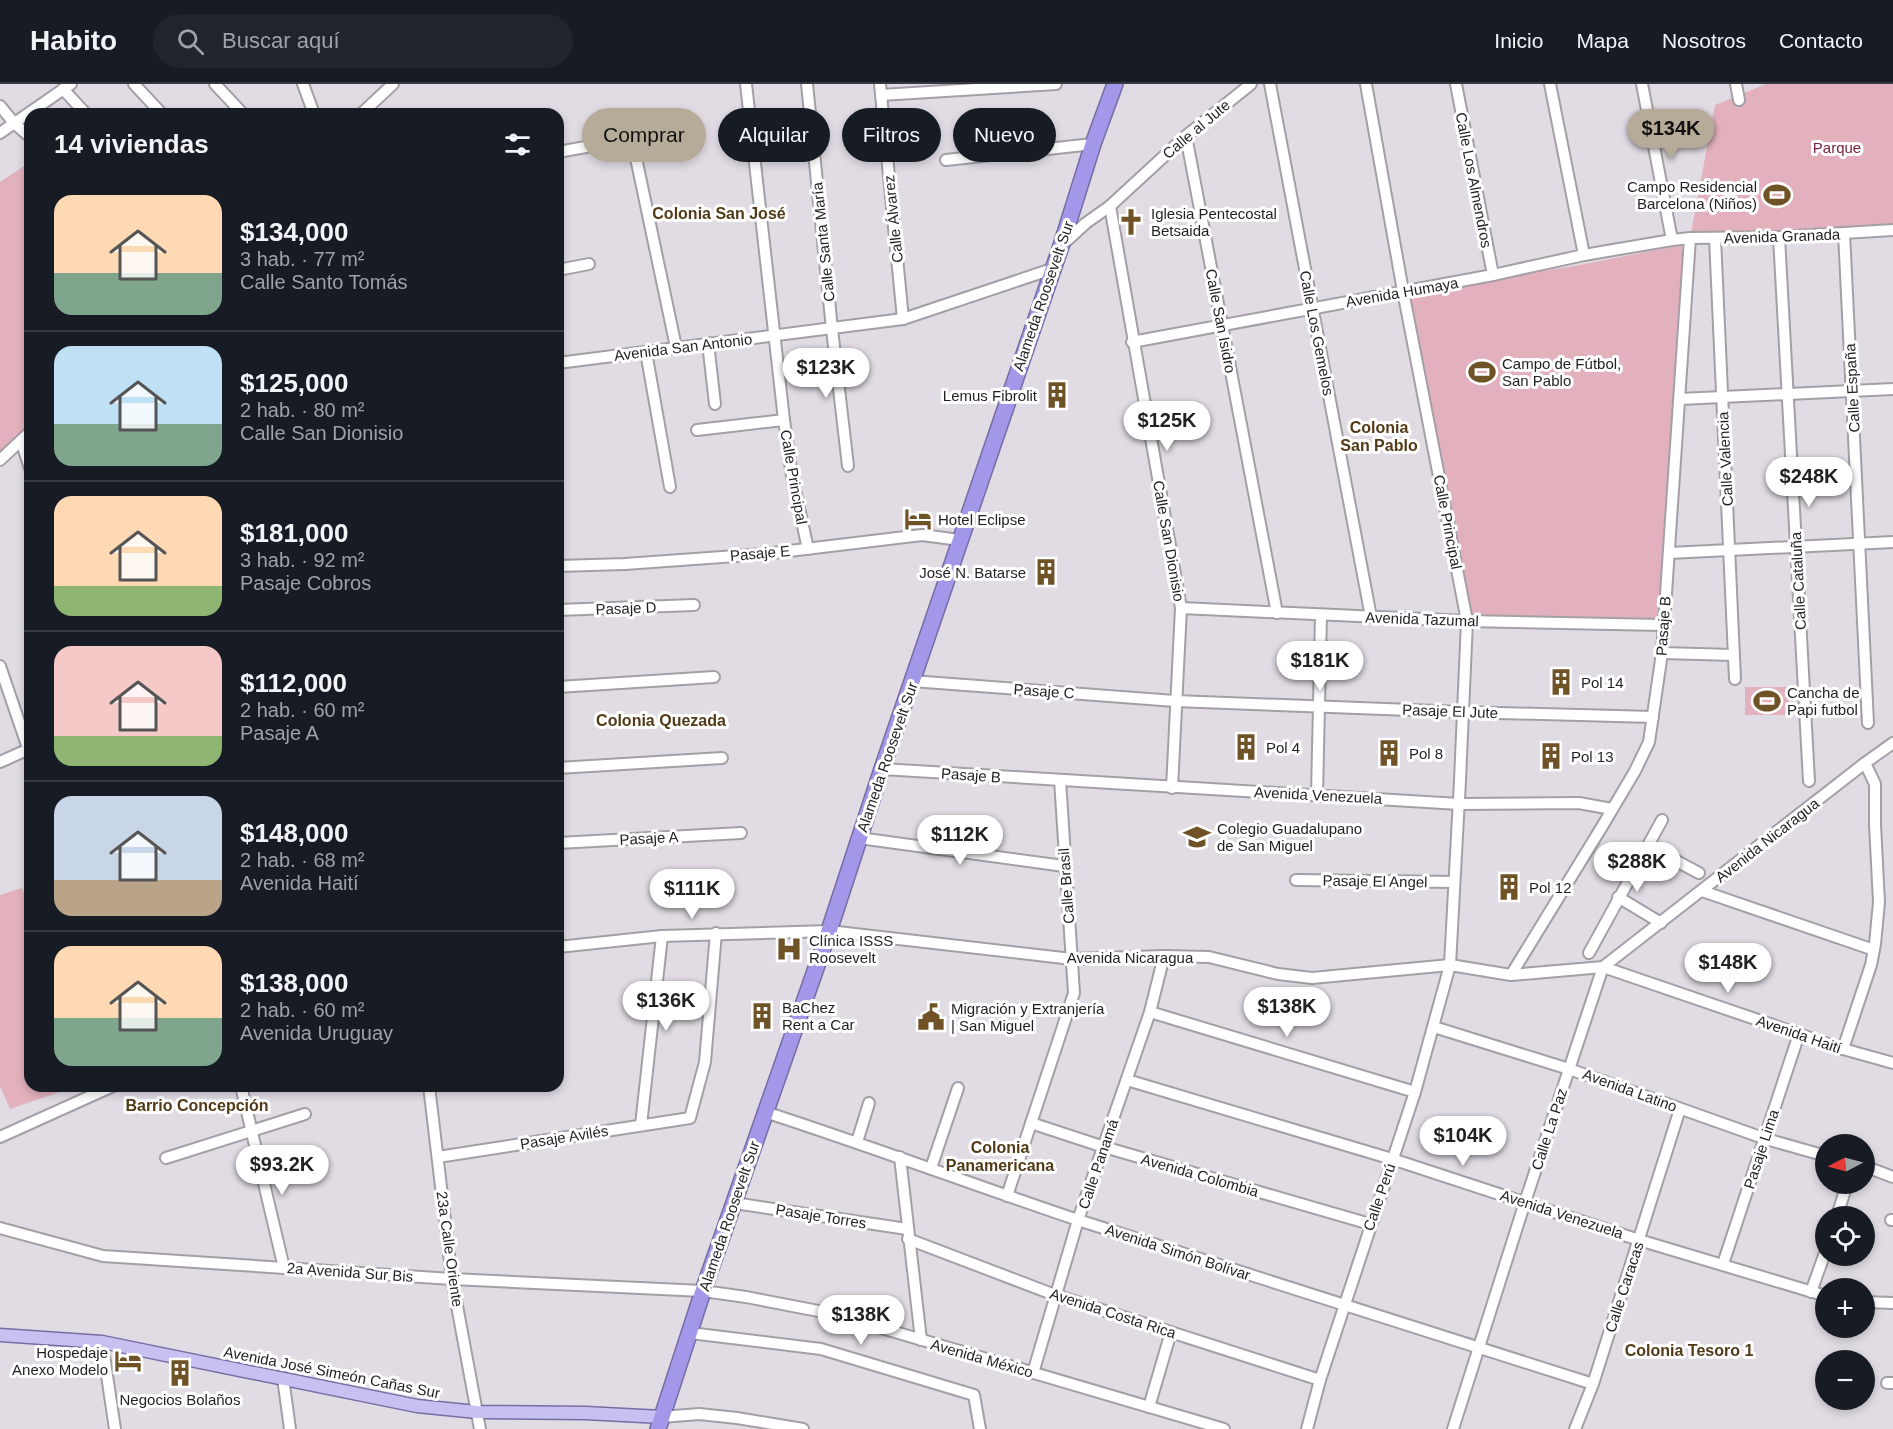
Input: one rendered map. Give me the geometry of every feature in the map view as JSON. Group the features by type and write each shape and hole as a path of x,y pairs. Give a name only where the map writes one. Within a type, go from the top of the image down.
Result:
{"highway":[{"name":"Alameda Roosevelt Sur","path":"660,1423 703,1291 829,931 1114,84"}],"main road":[{"name":"Avenida José Simeón Cañas Sur","path":"0,1335 102,1342 417,1406 477,1412 585,1413 660,1423"}],"street":[{"path":"134,84 156,108"},
{"path":"215,84 237,108"},
{"path":"303,84 312,108"},
{"path":"367,108 393,84"},
{"name":"Calle Principal","path":"746,84 784,420 792,476 808,549"},
{"name":"Calle Santa María","path":"807,84 848,466"},
{"path":"880,90 1056,84"},
{"name":"Calle al Jute","path":"1061,246 1086,223 1110,206 1186,136 1251,84"},
{"name":"Calle Los Gemelos","path":"1270,84 1371,617"},
{"name":"Calle Principal","path":"1366,84 1403,291 1467,621 1450,965"},
{"name":"Calle Los Almendros","path":"1456,84 1493,275"},
{"path":"1550,84 1584,255"},
{"path":"1642,84 1672,240"},
{"path":"1736,84 1739,100"},
{"path":"36,108 67,87 82,108"},
{"name":"Calle Álvarez","path":"880,90 903,319"},
{"path":"0,106 24,132"},
{"path":"0,133 24,116"},
{"name":"Calle San Isidro","path":"1186,136 1277,613"},
{"path":"946,160 1093,144"},
{"path":"564,151 582,148"},
{"path":"637,162 676,347"},
{"name":"Calle San Dionisio","path":"1110,206 1132,342 1181,608 1172,788"},
{"name":"Avenida Granada","path":"1672,240 1779,237 1893,230"},
{"name":"Calle España","path":"1844,233 1868,723"},
{"name":"Calle Cataluña","path":"1779,237 1809,782"},
{"name":"Pasaje B","path":"1511,975 1635,771 1649,742 1662,653 1662,624 1669,553 1690,238"},
{"name":"Calle Valencia","path":"1715,238 1735,680"},
{"name":"Avenida Humaya","path":"1132,342 1672,240"},
{"path":"564,269 589,264"},
{"name":"Avenida San Antonio","path":"564,362 903,319 1052,269"},
{"path":"708,343 715,404"},
{"path":"646,352 670,487"},
{"path":"1680,399 1893,389"},
{"path":"697,430 784,420"},
{"path":"0,460 24,438"},
{"path":"21,441 24,450"},
{"name":"Pasaje E","path":"564,566 625,564 808,549 922,535 960,540"},
{"path":"1669,553 1893,542"},
{"name":"Pasaje D","path":"564,610 694,605"},
{"name":"Avenida Tazumal","path":"1181,608 1467,621 1662,624"},
{"path":"1317,795 1322,615"},
{"path":"1662,653 1734,655"},
{"path":"0,666 24,736"},
{"path":"564,687 714,677"},
{"name":"Pasaje C","path":"912,681 1175,700"},
{"name":"Pasaje El Jute","path":"1175,700 1653,717"},
{"name":"Avenida Nicaragua","path":"564,946 662,936 829,931 1071,959 1209,957 1278,974 1312,978 1450,965 1511,975 1603,967 1893,743"},
{"path":"0,762 24,753"},
{"path":"564,768 722,758"},
{"path":"1843,1049 1871,965 1879,902 1875,784 1865,763"},
{"name":"Pasaje B","path":"882,769 1060,780"},
{"name":"Avenida Venezuela","path":"1060,780 1459,804 1579,803 1612,809"},
{"name":"Calle Brasil","path":"1007,1196 1074,993 1060,780"},
{"path":"1588,953 1662,820"},
{"name":"Pasaje A","path":"564,843 741,833"},
{"path":"859,838 1064,866"},
{"path":"1648,846 1700,873"},
{"name":"Pasaje El Angel","path":"1296,880 1454,882"},
{"path":"1702,891 1874,950"},
{"path":"1618,897 1661,923"},
{"name":"Pasaje Avilés","path":"438,1157 690,1118 705,1062 716,933"},
{"path":"641,1125 662,936"},
{"name":"Calle Panamá","path":"1033,1373 1078,1220 1150,1012 1164,956"},
{"name":"Calle Perú","path":"1307,1429 1344,1304 1415,1092 1450,965"},
{"name":"Avenida Haití","path":"1603,967 1843,1049 1893,1063"},
{"name":"Calle La Paz","path":"1453,1429 1603,967"},
{"path":"1150,1012 1415,1092"},
{"name":"Avenida Latino","path":"1434,1027 1569,1069 1766,1139 1815,1153"},
{"name":"Pasaje Lima","path":"1723,1264 1799,1034"},
{"name":"Avenida Venezuela","path":"1127,1080 1392,1160 1639,1240 1815,1293"},
{"path":"931,1168 958,1088"},
{"path":"0,1137 100,1092"},
{"path":"242,1092 284,1268"},
{"name":"23a Calle Oriente","path":"430,1092 452,1280 480,1429"},
{"path":"857,1142 869,1103"},
{"name":"Calle Caracas","path":"1575,1429 1593,1384 1680,1109"},
{"name":"Avenida Simón Bolívar","path":"765,1112 1078,1220 1593,1384"},
{"path":"166,1158 305,1114"},
{"name":"Avenida Colombia","path":"1031,1123 1104,1147 1370,1224"},
{"path":"900,1157 921,1340"},
{"path":"1875,1170 1893,1177"},
{"name":"Pasaje Torres","path":"734,1203 908,1234"},
{"name":"2a Avenida Sur Bis","path":"0,1228 103,1256 452,1280 703,1291"},
{"name":"Avenida Costa Rica","path":"908,1234 1055,1295 1320,1380"},
{"path":"1811,1292 1820,1266"},
{"name":"Avenida México","path":"703,1291 834,1314 1224,1429"},
{"path":"1875,1302 1893,1303"},
{"path":"1149,1407 1171,1332"},
{"path":"690,1333 821,1348 974,1395 981,1429"},
{"path":"102,1342 116,1429"},
{"path":"282,1378 290,1429"},
{"name":"Avenida José Simeón Cañas Sur","path":"660,1423 699,1414 738,1423 803,1429"}],"green space":[{"name":"Parque","path":"1766,84 1893,84 1893,230 1690,238 1715,105"},
{"path":"24,166 24,437 0,460 0,182"},
{"path":"1682,245 1682,251 1689,250 1662,625 1467,621 1403,291 1569,267"},
{"name":"Cancha de Papi futbol","path":"1745,687 1788,687 1790,715 1745,715"},
{"path":"22,888 24,892 24,1092 60,1092 10,1109 0,1086 0,895"}],"place":[{"name":"Campo Residencial Barcelona (Niños)","path":"1777,195"},
{"name":"Iglesia Pentecostal Betsaida","path":"1131,222"},
{"name":"Campo de Fútbol, San Pablo","path":"1482,372"},
{"name":"Lemus Fibrolit","path":"1057,395"},
{"name":"Hotel Eclipse","path":"918,519"},
{"name":"José N. Batarse","path":"1046,572"},
{"name":"Pol 14","path":"1561,682"},
{"name":"Cancha de Papi futbol","path":"1767,701"},
{"name":"Pol 4","path":"1246,747"},
{"name":"Pol 8","path":"1389,753"},
{"name":"Pol 13","path":"1551,756"},
{"name":"Colegio Guadalupano de San Miguel","path":"1197,837"},
{"name":"Pol 12","path":"1509,887"},
{"name":"Clínica ISSS Roosevelt","path":"789,949"},
{"name":"BaChez Rent a Car","path":"762,1016"},
{"name":"Migración y Extranjería | San Miguel","path":"931,1017"},
{"name":"Hospedaje Anexo Modelo","path":"128,1361"},
{"name":"Negocios Bolaños","path":"180,1373"}],"district":[{"name":"Colonia San José","path":"719,213"},
{"name":"Colonia San Pablo","path":"1379,436"},
{"name":"Colonia Quezada","path":"661,720"},
{"name":"Barrio Concepción","path":"197,1105"},
{"name":"Colonia Panamericana","path":"1000,1156"},
{"name":"Colonia Tesoro 1","path":"1689,1350"}]}
